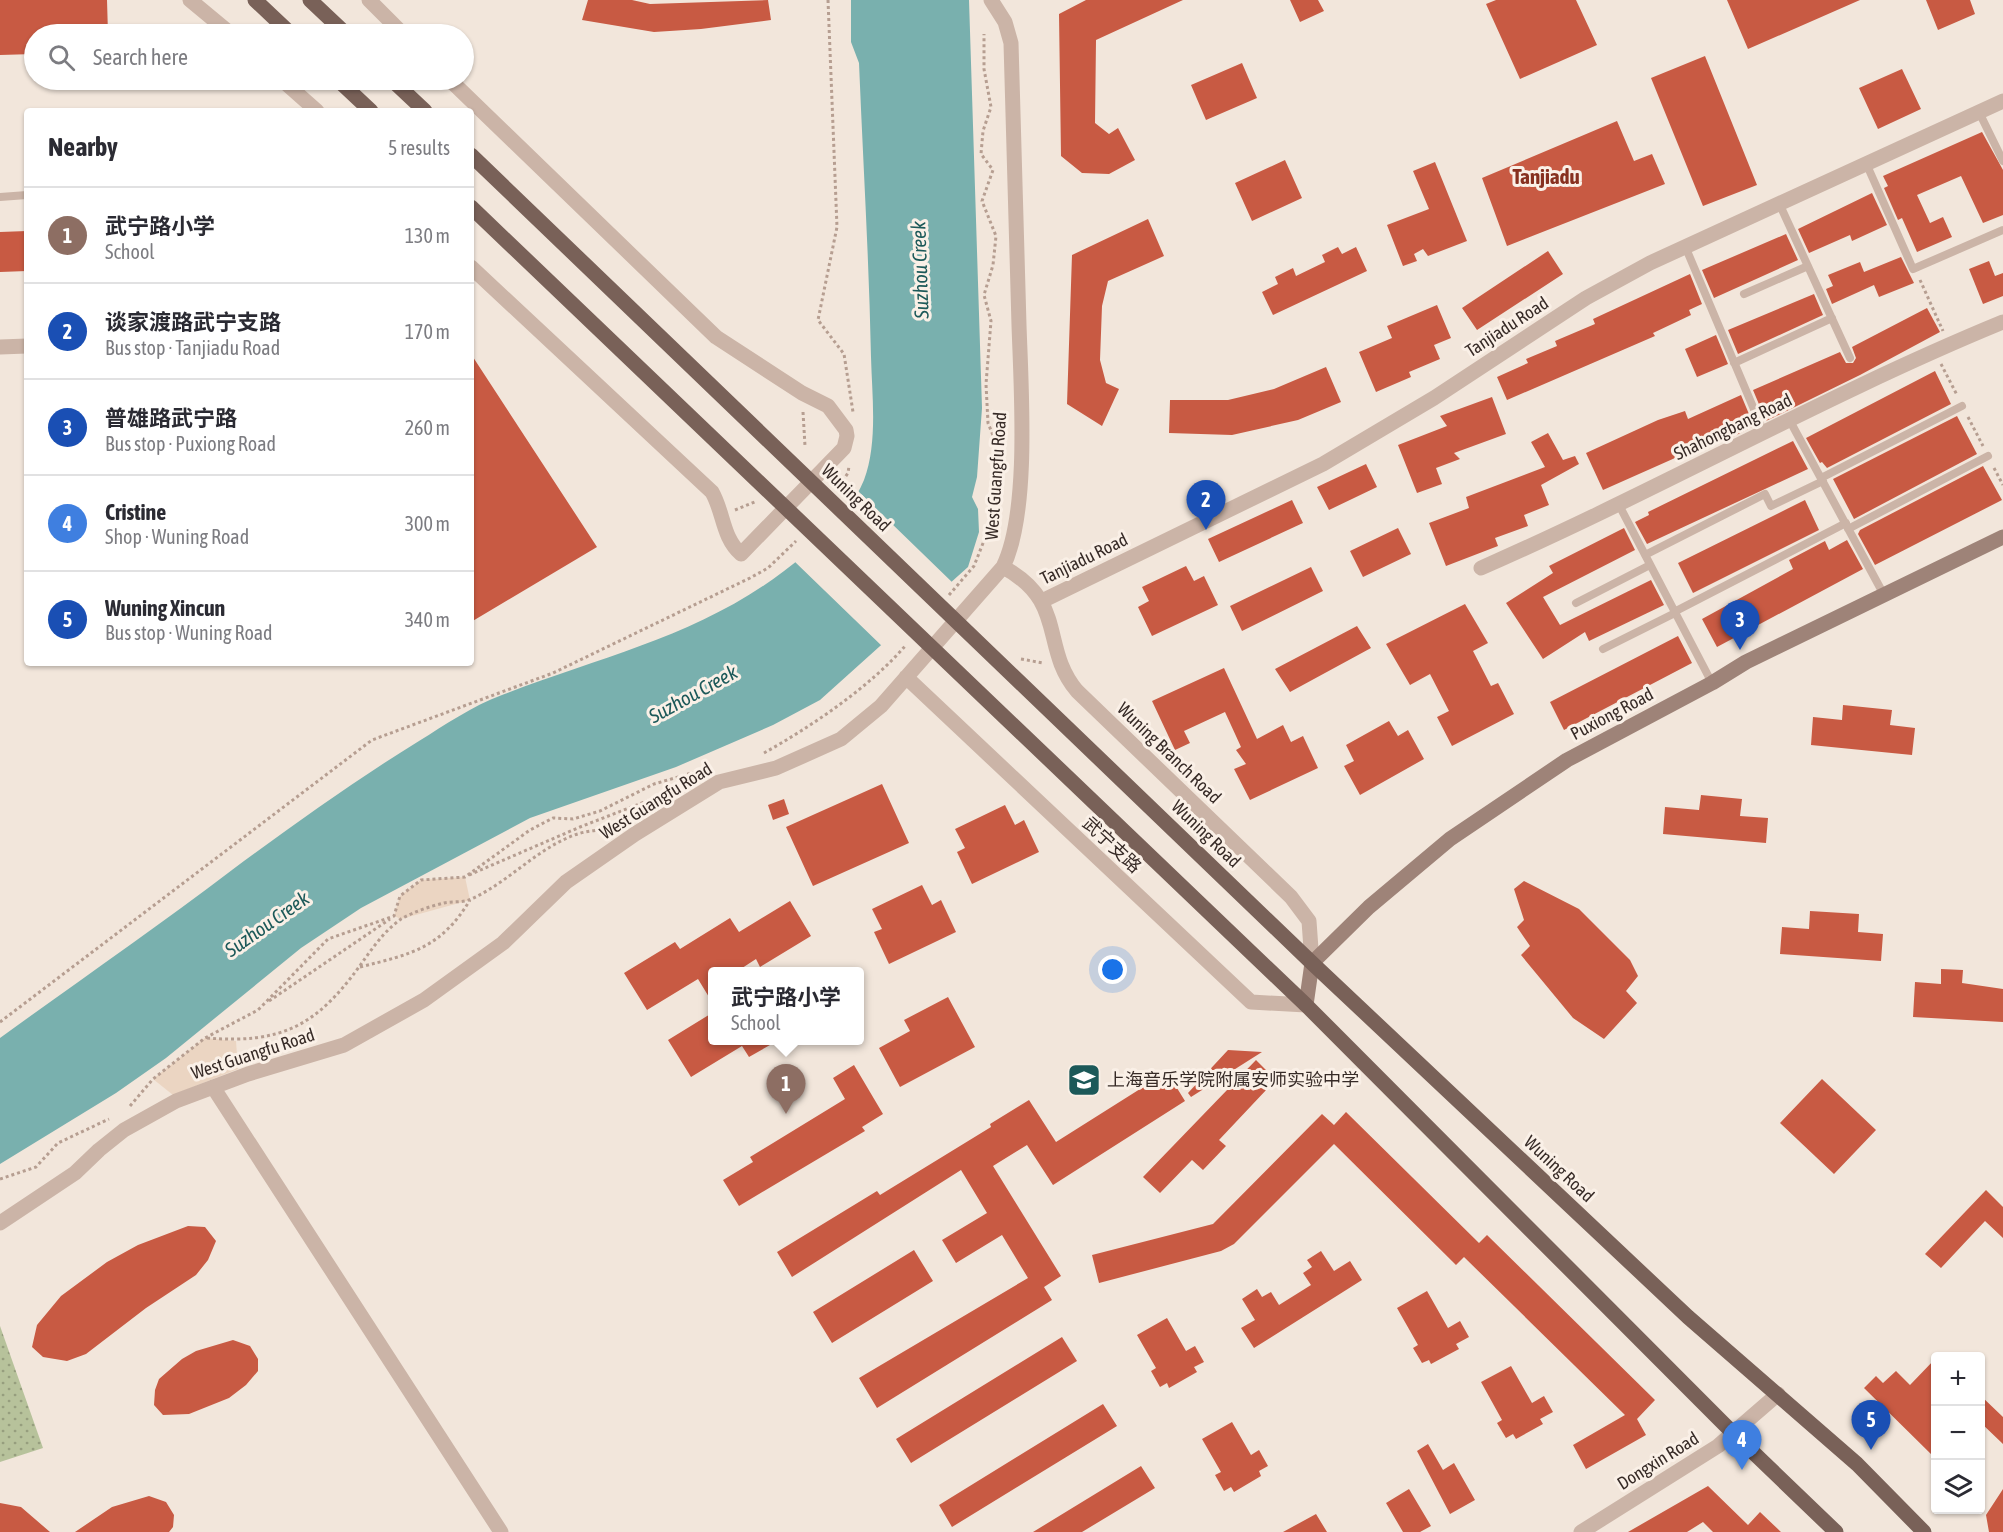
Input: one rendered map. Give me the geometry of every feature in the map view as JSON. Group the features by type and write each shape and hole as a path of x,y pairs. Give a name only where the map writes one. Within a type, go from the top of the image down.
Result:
{"main road":[{"path":"255,0 280,24"},
{"path":"310,0 335,24"},
{"path":"349,90 368,108"},
{"path":"403,90 422,108"},
{"name":"Wuning Road","path":"474,158 1312,963 1688,1317 1857,1464 1924,1532"},
{"path":"474,210 1306,1005 1734,1434 1836,1532"},
{"name":"Puxiong Road","path":"1312,963 1387,892 1449,839 1567,760 1712,683 1746,662 2003,537"},
{"path":"1306,1005 1312,963"}],"street":[{"path":"190,0 219,24"},
{"path":"369,0 393,24"},
{"name":"West Guangfu Road","path":"0,1223 75,1173 124,1130 176,1101 248,1074 344,1045 424,1000 503,943 566,882 635,834 719,782 776,768 841,738 881,706 1003,567 1010,552 1017,515 1021,378 1011,43 1005,22 991,0"},
{"path":"293,90 314,108"},
{"path":"460,90 716,337 802,393 828,406 841,421 847,436 844,448 741,554 728,540 722,515 712,492 474,270"},
{"name":"Tanjiadu Road","path":"1042,601 1332,459 1434,398 1586,298 1685,246 2003,101"},
{"name":"Shahongbang Road","path":"1481,568 1619,505 1949,344 2003,322"},
{"path":"0,347 24,346"},
{"name":"Wuning Branch Road","path":"1003,567 1032,586 1042,601 1062,666 1071,684 1291,897 1309,921 1312,963"},
{"name":"武宁支路","path":"906,677 1251,1002 1306,1005"},
{"path":"213,1087 501,1532"},
{"name":"Dongxin Road","path":"1581,1532 1734,1434 1778,1394"}],"lane":[{"path":"1979,112 2003,161"},
{"path":"1866,164 1916,270 2003,230"},
{"path":"0,197 24,195"},
{"path":"1779,203 1850,358"},
{"path":"1685,246 1764,433"},
{"path":"1744,294 1808,266"},
{"path":"1734,363 1832,318"},
{"path":"1645,555 1765,494 1771,506 1962,406"},
{"path":"1790,421 1884,595"},
{"path":"1603,649 1988,456"},
{"path":"1619,505 1712,683"},
{"path":"1576,603 1650,565"}],"path":[{"path":"828,0 837,227 818,320 844,354 854,418"},
{"path":"945,600 974,566 989,528 999,450 988,423 986,384 991,321 984,295 993,265 996,236 982,201 993,170 981,154 983,131 991,107 984,69 984,34"},
{"path":"1916,270 1949,344"},
{"path":"802,393 805,446"},
{"path":"834,492 848,473 850,462"},
{"path":"722,515 759,500"},
{"path":"0,1022 372,740 553,673 750,579 768,568 799,538"},
{"path":"762,754 854,692 894,660 908,643"},
{"path":"465,877 530,830 553,818 573,819 600,812 654,784 714,768"},
{"path":"126,1108 134,1104 153,1079 206,1038 258,1010 294,982 394,916 400,896 421,880 465,877 580,827 666,794"},
{"path":"358,967 419,950 456,923 470,900 560,841 585,831 607,830 635,834"},
{"path":"206,1038 236,1041 278,1034 308,1021 327,1006 375,944 401,919 445,903 470,900"},
{"path":"258,1010 328,939 394,916"},
{"path":"0,1179 36,1167 58,1143 111,1118"}],"green space":[{"path":"0,1326 43,1448 0,1462"}],"shaded area":[{"path":"465,877 470,900 401,919 394,916 400,896 421,880"},
{"path":"205,1038 236,1041 238,1069 173,1095 153,1079"}],"water":[{"name":"Suzhou Creek","path":"851,0 969,0 982,408 977,477 972,497 978,509 979,532 968,567 820,700 773,725 676,767 530,818 361,908 301,948 166,1058 116,1093 0,1164 0,1038 324,804 449,722 491,699 622,653 698,622 735,603 770,581 805,554 823,538 846,511 864,480 873,435 859,63 851,42"}],"pier":[{"path":"856,489 954,584 884,648 794,561 821,537 839,516"}],"building":[{"path":"0,0 107,0 108,24 24,24 24,54 0,55"},
{"path":"588,0 632,0 650,4 768,0 771,20 701,29 654,32 582,20"},
{"path":"1086,0 1183,0 1096,40 1095,123 1109,134 1118,128 1135,160 1109,174 1082,173 1061,156 1059,14"},
{"path":"1290,0 1318,0 1324,11 1300,22"},
{"path":"1496,0 1576,0 1597,45 1520,79 1486,4"},
{"path":"1727,0 1860,0 1748,49"},
{"path":"1926,0 1970,0 1975,14 1938,30"},
{"path":"1705,56 1757,185 1703,206 1651,78"},
{"path":"1242,63 1257,98 1206,120 1191,85"},
{"path":"1902,69 1921,109 1878,129 1859,88"},
{"path":"1617,121 1634,161 1652,154 1665,184 1507,246 1482,178"},
{"path":"1982,132 2003,170 2003,215 1983,223 1961,176 1917,195 1930,223 1943,217 1952,237 1917,252 1902,218 1898,220 1884,188 1888,186 1883,176"},
{"path":"1285,160 1302,198 1252,221 1235,183"},
{"path":"1435,162 1467,241 1428,256 1423,249 1414,254 1417,261 1403,266 1387,225 1429,209 1413,171"},
{"path":"1872,193 1887,225 1852,241 1850,235 1809,253 1798,229"},
{"path":"1148,219 1164,256 1108,281 1102,306 1100,360 1106,383 1119,389 1102,426 1067,404 1072,255"},
{"path":"24,231 24,271 0,272 0,232"},
{"path":"1786,234 1798,260 1714,298 1702,270"},
{"path":"1338,247 1342,254 1356,247 1367,271 1273,315 1262,292 1278,284 1275,277 1293,268 1296,276 1325,262 1322,255"},
{"path":"1548,251 1563,274 1477,330 1462,308"},
{"path":"1901,257 1914,283 1879,297 1874,285 1832,304 1826,289 1833,286 1828,275 1860,262 1864,272"},
{"path":"1989,261 1995,276 2003,273 2003,296 1983,304 1969,269"},
{"path":"1690,274 1702,304 1689,310 1691,315 1653,333 1655,336 1507,400 1497,377 1528,363 1526,359 1557,346 1555,341 1595,324 1593,319"},
{"path":"1814,294 1823,315 1738,354 1728,330"},
{"path":"1437,305 1451,338 1434,345 1440,359 1409,372 1411,377 1376,392 1359,352 1392,338 1387,326"},
{"path":"1927,308 1940,332 1860,375 1766,421 1753,390 1840,352 1846,363 1853,363 1856,358 1852,347"},
{"path":"1716,335 1728,364 1697,377 1685,349"},
{"path":"474,359 597,547 474,620"},
{"path":"1326,367 1341,402 1298,420 1232,435 1169,433 1170,400 1228,400 1274,389"},
{"path":"1935,371 1951,404 1827,468 1822,462 1820,463 1806,438"},
{"path":"1741,395 1754,426 1723,442 1721,436 1674,455 1675,458 1603,490 1586,453 1658,420 1685,411 1688,419"},
{"path":"1492,397 1506,434 1454,453 1460,459 1436,468 1442,484 1417,493 1398,445 1447,426 1440,416"},
{"path":"1957,416 1977,454 1854,519 1833,479"},
{"path":"1548,433 1563,460 1575,456 1579,464 1541,485 1549,505 1524,515 1528,526 1495,538 1498,546 1446,566 1429,523 1469,508 1466,497 1545,467 1531,442"},
{"path":"1793,441 1808,469 1647,544 1635,522 1649,515 1648,512"},
{"path":"1366,464 1377,487 1329,510 1317,487"},
{"path":"1983,466 2002,500 1875,565 1858,534 1860,530"},
{"path":"1292,500 1303,523 1219,562 1208,539"},
{"path":"1805,500 1819,530 1693,593 1678,563"},
{"path":"1398,528 1411,554 1363,577 1350,551"},
{"path":"1624,528 1635,550 1543,597 1560,625 1651,580 1664,605 1589,641 1585,632 1543,659 1506,603 1553,573 1549,566"},
{"path":"1847,540 1863,569 1717,647 1702,619 1793,569 1789,560 1825,541 1829,550"},
{"path":"1186,566 1194,581 1204,576 1218,605 1152,636 1138,607 1149,601 1142,587"},
{"path":"1311,567 1323,591 1242,631 1230,606"},
{"path":"1465,604 1488,643 1473,651 1491,686 1498,683 1514,714 1452,746 1437,717 1449,711 1430,674 1410,685 1386,644"},
{"path":"1357,626 1371,648 1290,692 1275,669"},
{"path":"1678,636 1692,663 1564,730 1550,702"},
{"path":"1224,668 1257,739 1283,725 1291,742 1303,736 1318,768 1250,800 1234,769 1246,764 1236,750 1241,747 1225,712 1184,731 1190,743 1175,750 1152,701"},
{"path":"1843,705 1892,710 1890,725 1915,728 1912,755 1811,745 1813,717 1842,720"},
{"path":"1389,721 1398,736 1408,730 1424,759 1360,795 1344,766 1354,761 1346,745"},
{"path":"882,784 909,843 813,886 786,827"},
{"path":"1701,795 1742,799 1740,816 1768,818 1766,843 1663,834 1665,807 1699,810"},
{"path":"784,799 789,814 773,820 768,805"},
{"path":"1005,805 1015,825 1024,820 1039,852 972,884 957,852 965,848 955,829"},
{"path":"1524,881 1579,909 1630,960 1638,976 1626,991 1637,1003 1604,1039 1573,1018 1521,955 1530,946 1517,927 1524,920 1514,889"},
{"path":"922,885 932,905 941,900 956,932 889,964 874,932 882,929 872,909"},
{"path":"790,901 811,936 760,967 756,959 744,967 708,967 708,995 698,979 647,1010 624,973 675,942 680,949 730,918 739,932"},
{"path":"1810,911 1859,914 1858,932 1883,934 1881,961 1780,954 1782,927 1809,929"},
{"path":"1941,969 1963,970 1962,983 2003,989 2003,1022 1913,1017 1915,982 1941,984"},
{"path":"948,997 975,1047 900,1087 879,1048 910,1031 904,1020"},
{"path":"708,1015 708,1045 770,1045 749,1057 742,1046 691,1077 668,1040"},
{"path":"1228,1050 1262,1052 1191,1097 1188,1093"},
{"path":"1256,1060 1268,1072 1268,1088 1219,1140 1226,1146 1203,1170 1192,1160 1160,1193 1143,1177"},
{"path":"854,1065 883,1114 862,1127 865,1131 739,1206 723,1180 753,1162 750,1157 845,1099 833,1078"},
{"path":"1167,1072 1185,1101 1053,1185 1027,1145 993,1166 1061,1276 1044,1287 1052,1300 877,1408 859,1378 1028,1278 1002,1235 956,1263 942,1240 987,1213 961,1170 792,1277 777,1252 877,1191 880,1195 991,1127 990,1124 1029,1100 1056,1142"},
{"path":"1822,1079 1876,1130 1834,1174 1780,1123"},
{"path":"1346,1112 1479,1243 1487,1235 1655,1400 1637,1419 1646,1435 1586,1469 1573,1445 1625,1415 1464,1257 1456,1265 1334,1144 1234,1244 1221,1251 1099,1283 1092,1255 1213,1224 1322,1114 1334,1125"},
{"path":"1986,1190 2003,1207 2003,1238 1985,1221 1941,1268 1925,1254"},
{"path":"188,1226 205,1227 216,1241 208,1260 196,1275 146,1308 86,1354 67,1361 43,1357 32,1347 37,1325 61,1296 107,1262 138,1245"},
{"path":"914,1250 933,1281 832,1343 813,1312"},
{"path":"1321,1251 1334,1271 1350,1261 1362,1280 1254,1348 1241,1328 1255,1320 1242,1299 1257,1289 1262,1297 1271,1292 1279,1305 1311,1285 1303,1273 1312,1267 1307,1260"},
{"path":"1427,1291 1448,1328 1460,1321 1469,1337 1456,1344 1459,1349 1431,1364 1429,1360 1422,1363 1413,1348 1418,1345 1397,1308"},
{"path":"1167,1318 1186,1351 1195,1346 1204,1362 1194,1367 1197,1372 1169,1388 1167,1383 1160,1387 1151,1371 1156,1368 1137,1335"},
{"path":"1062,1337 1077,1361 911,1463 896,1439"},
{"path":"233,1340 250,1346 258,1359 258,1371 246,1385 229,1398 189,1414 163,1415 154,1405 155,1390 159,1379 182,1359 196,1351"},
{"path":"1931,1363 1931,1454 1864,1388 1876,1376 1883,1383 1896,1371 1910,1385"},
{"path":"1511,1366 1532,1403 1544,1396 1553,1412 1540,1419 1543,1424 1516,1439 1513,1434 1506,1438 1497,1423 1502,1420 1481,1382"},
{"path":"1985,1400 2003,1417 2003,1444 1985,1427"},
{"path":"1103,1404 1117,1426 952,1527 939,1505"},
{"path":"1232,1422 1251,1455 1259,1450 1268,1466 1259,1471 1261,1476 1234,1492 1231,1487 1224,1491 1215,1475 1221,1472 1202,1439"},
{"path":"1428,1444 1443,1470 1454,1463 1475,1500 1450,1514 1417,1451"},
{"path":"1141,1466 1155,1488 1082,1532 1033,1532"},
{"path":"1708,1486 1748,1525 1760,1512 1781,1532 1713,1532 1703,1522 1687,1532 1628,1532"},
{"path":"1409,1489 1431,1526 1420,1532 1403,1532 1386,1503"},
{"path":"2003,1489 2003,1532 1989,1532 1986,1515"},
{"path":"149,1496 166,1502 174,1515 173,1527 169,1532 75,1532 112,1507"},
{"path":"0,1503 21,1507 50,1532 0,1532"},
{"path":"1316,1514 1327,1532 1283,1532"}],"place":[{"name":"谈家渡路武宁支路","path":"1206,530"},
{"name":"普雄路武宁路","path":"1740,650"},
{"name":"上海音乐学院附属安师实验中学","path":"1084,1080"},
{"name":"武宁路小学","path":"786,1114"},
{"name":"Wuning Xincun","path":"1871,1450"},
{"name":"Cristine","path":"1742,1470"}],"district":[{"name":"Tanjiadu","path":"1546,177"}]}
